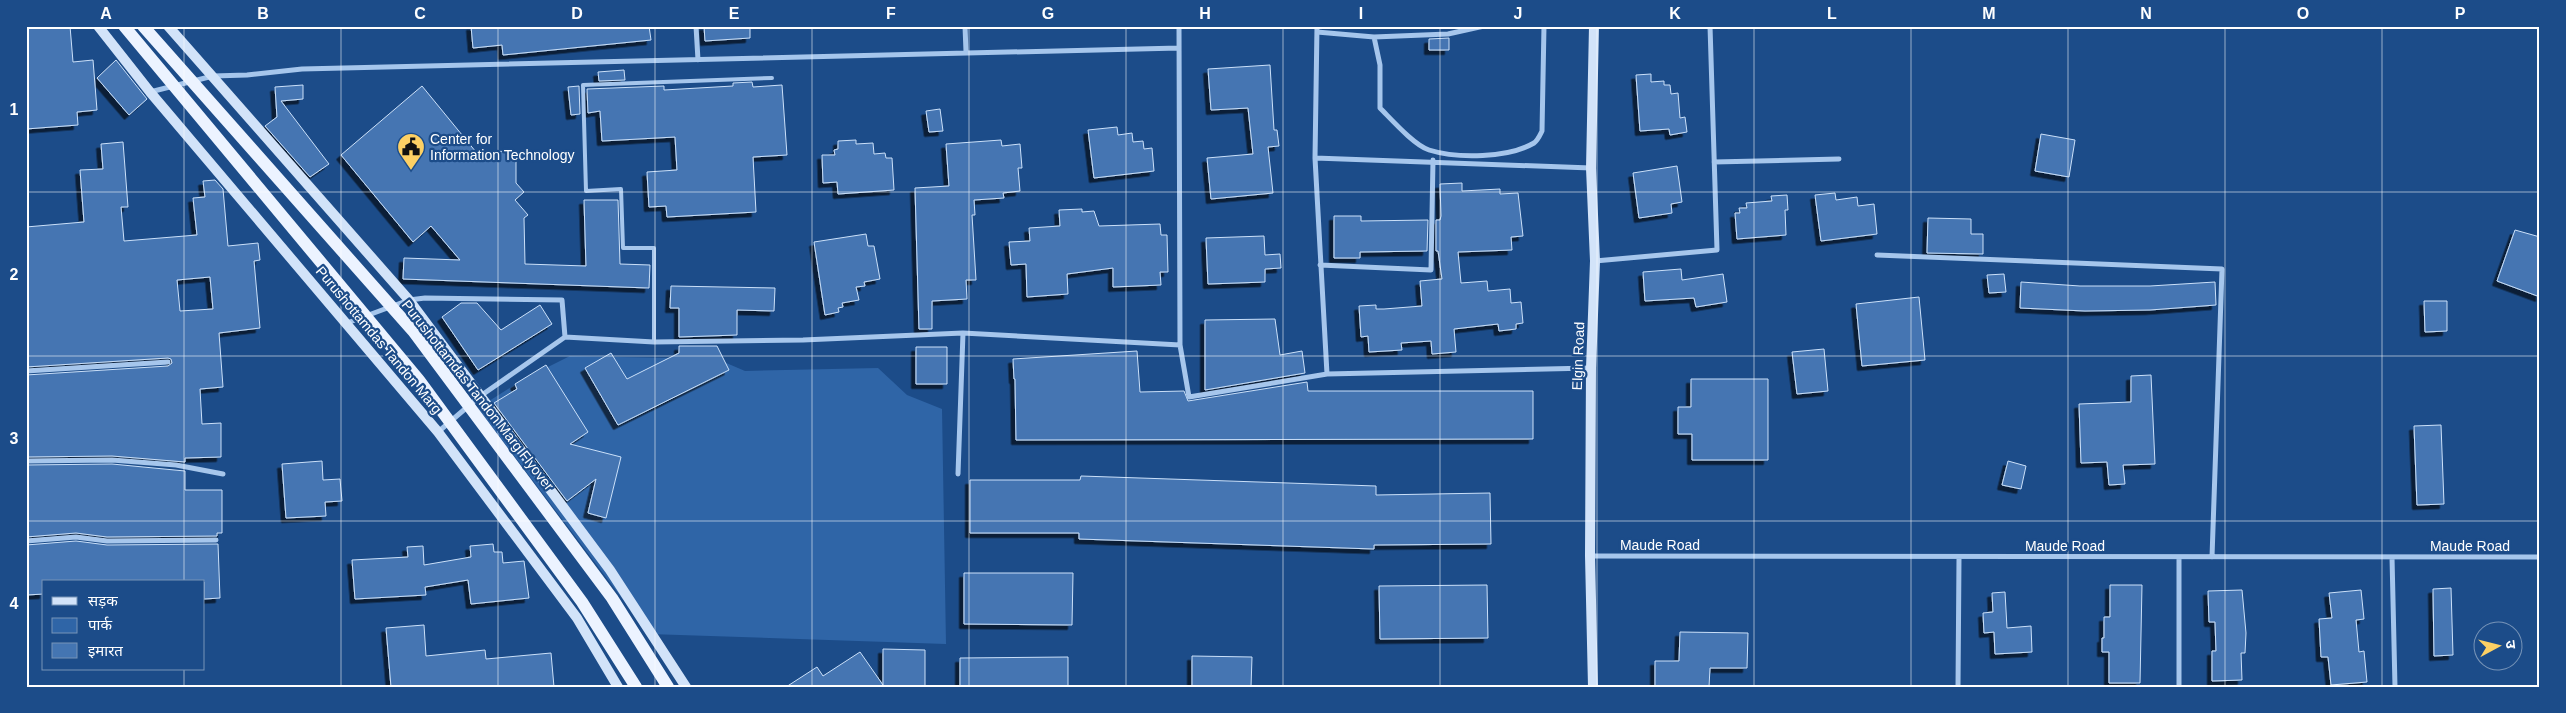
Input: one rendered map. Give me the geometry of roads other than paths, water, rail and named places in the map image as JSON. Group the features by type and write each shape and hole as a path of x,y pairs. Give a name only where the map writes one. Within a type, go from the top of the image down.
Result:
{"main road":[{"name":"Purushottamdas Tandon Marg","path":"98,26 150,92 438,432 577,618 618,687"},
{"path":"124,26 419,380 582,602 636,687"},
{"name":"Purushottamdas Tandon Marg Flyover","path":"142,26 413,331 612,598 668,687"},
{"path":"168,26 409,300 479,397 610,570 686,687"},
{"name":"Elgin Road","path":"1593,687 1590,556 1591,368 1595,261 1591,168 1594,26"}],"street":[{"path":"696,26 698,60"},
{"path":"965,26 966,52"},
{"path":"1179,26 1180,344 1189,397 1327,374 1591,368"},
{"path":"1327,374 1315,158 1317,29 1374,37 1448,34 1484,26"},
{"path":"1374,37 1380,65 1380,108 1399,128 1428,150 1458,154 1506,154 1536,142 1542,131 1544,26"},
{"path":"1595,261 1717,250 1710,26"},
{"path":"150,92 212,76 247,75 302,68 1179,48"},
{"path":"1315,158 1434,160 1591,168"},
{"path":"1714,162 1839,159"},
{"path":"1320,265 1431,270 1434,160"},
{"path":"1877,255 2222,270 2212,557"},
{"path":"347,323 409,300 425,298 562,300 565,337"},
{"path":"438,432 479,397 565,337 654,342 803,340 962,333 1180,344"},
{"path":"958,474 962,333"},
{"path":"26,371 168,362"},
{"path":"26,461 121,461 176,465 223,474"},
{"path":"26,541 76,537 107,540 216,540"},
{"name":"Maude Road","path":"1590,556 1958,558 2540,557"},
{"path":"2179,557 2179,687"},
{"path":"2392,557 2395,687"},
{"path":"1958,558 1958,687"}],"lane":[{"path":"654,342 654,248 623,248 620,189 586,190 583,85 772,78"}],"place":[{"name":"Center for Information Technology","path":"411,171"}]}
